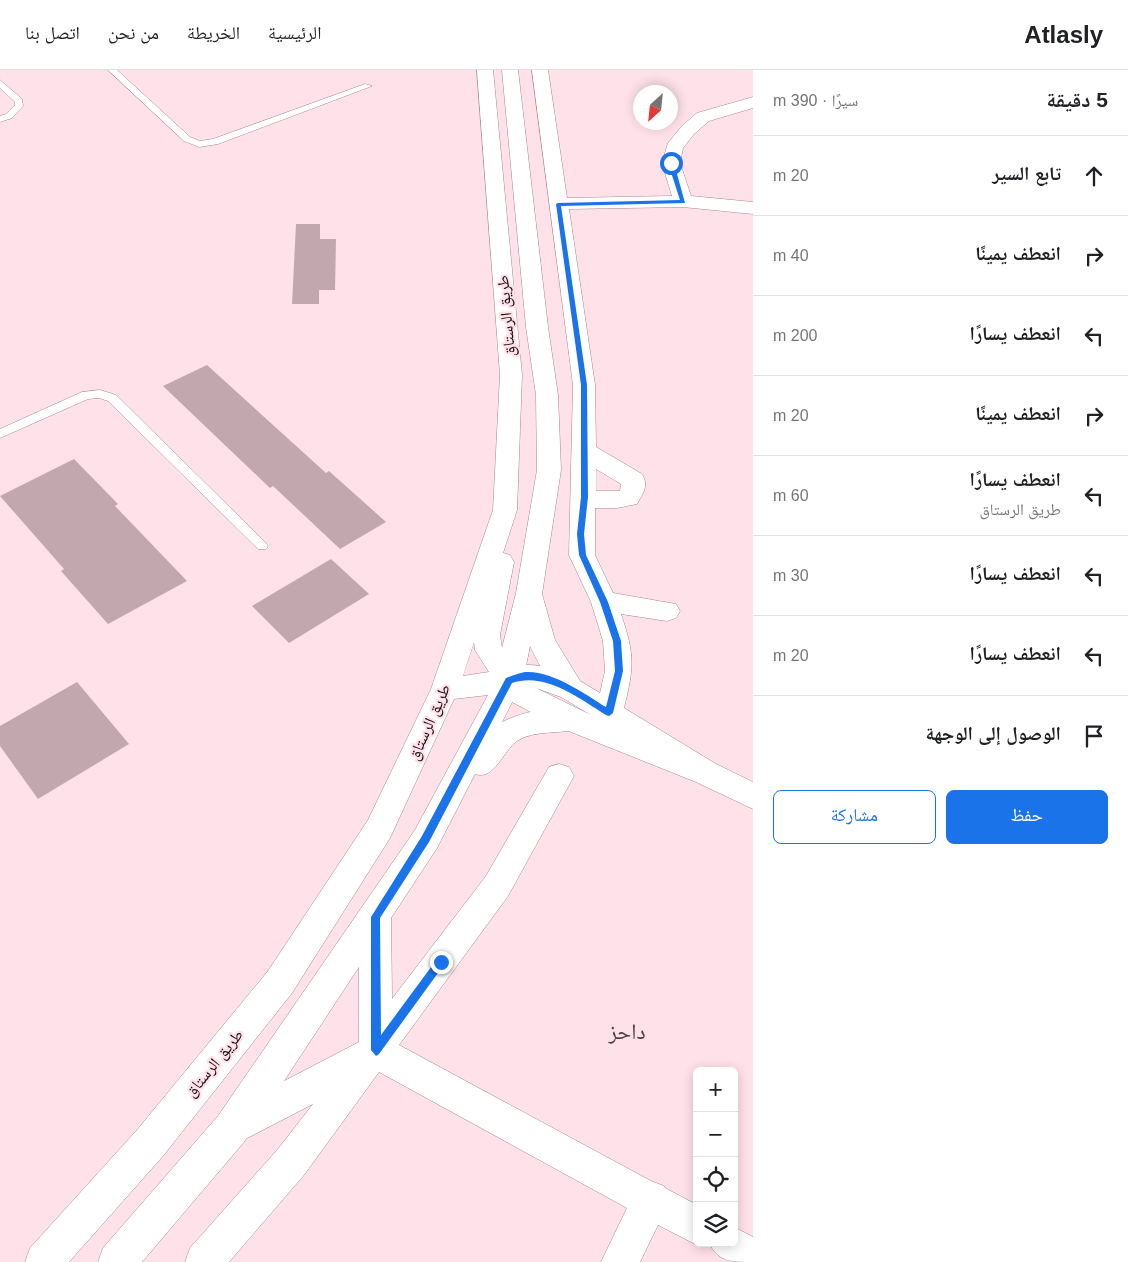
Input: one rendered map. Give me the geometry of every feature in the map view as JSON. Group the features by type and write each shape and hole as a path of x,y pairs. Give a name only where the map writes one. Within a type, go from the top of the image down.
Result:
{"main road":[{"name":"طريق الرستاق","path":"44,1262 150,1143 280,982 379,829 445,689 505,510 511,375 485,70"},
{"name":"طريق الرستاق","path":"117,1262 232,1129 375,917 426,839 509,680 529,593 549,470 547,395 537,327 510,70"},
{"path":"540,70 584,385 582,555 604,602 617,641 619,671 609,713"},
{"path":"683,201 671,163 674,147 688,130 703,117 753,102"},
{"path":"558,204 683,201 753,208"},
{"path":"584,451 633,480 633,490 628,498 596,501 584,497"},
{"path":"505,510 504,548 488,635 489,650 509,680 522,694 571,720 706,773 753,796"},
{"path":"529,593 541,640 552,662 571,689"},
{"path":"604,602 667,611"},
{"path":"445,689 525,676 544,678 571,689 706,773"},
{"path":"426,839 469,786 491,747 500,736 516,727 538,722 571,720"},
{"path":"204,1262 291,1162 497,886 559,776"},
{"path":"375,917 376,1050"},
{"path":"232,1129 376,1050"},
{"path":"376,1050 693,1224"},
{"path":"620,1262 651,1200"},
{"path":"735,1247 753,1258"}],"lane":[{"path":"112,70 187,139 199,144 215,142 368,86"},
{"path":"0,83 19,101 19,106 9,116 0,119"},
{"path":"0,434 86,395 100,394 112,398 262,546"}],"building":[{"path":"296,224 320,224 320,239 336,239 335,290 319,290 319,304 292,304"},
{"path":"207,365 326,473 329,471 386,522 340,549 273,486 270,488 163,386"},
{"path":"74,459 118,504 115,506 187,581 108,624 61,571 64,569 0,496"},
{"path":"331,559 369,594 289,643 252,606"},
{"path":"77,682 129,744 38,799 0,746 0,726"}],"district":[{"name":"داحز","path":"627,1031"}],"route":[{"path":"441,962 376,1050 375,917 426,839 509,680 525,676 544,678 571,689 609,713 619,671 617,641 604,602 582,555 584,385 558,204 683,201 671,163"}]}
